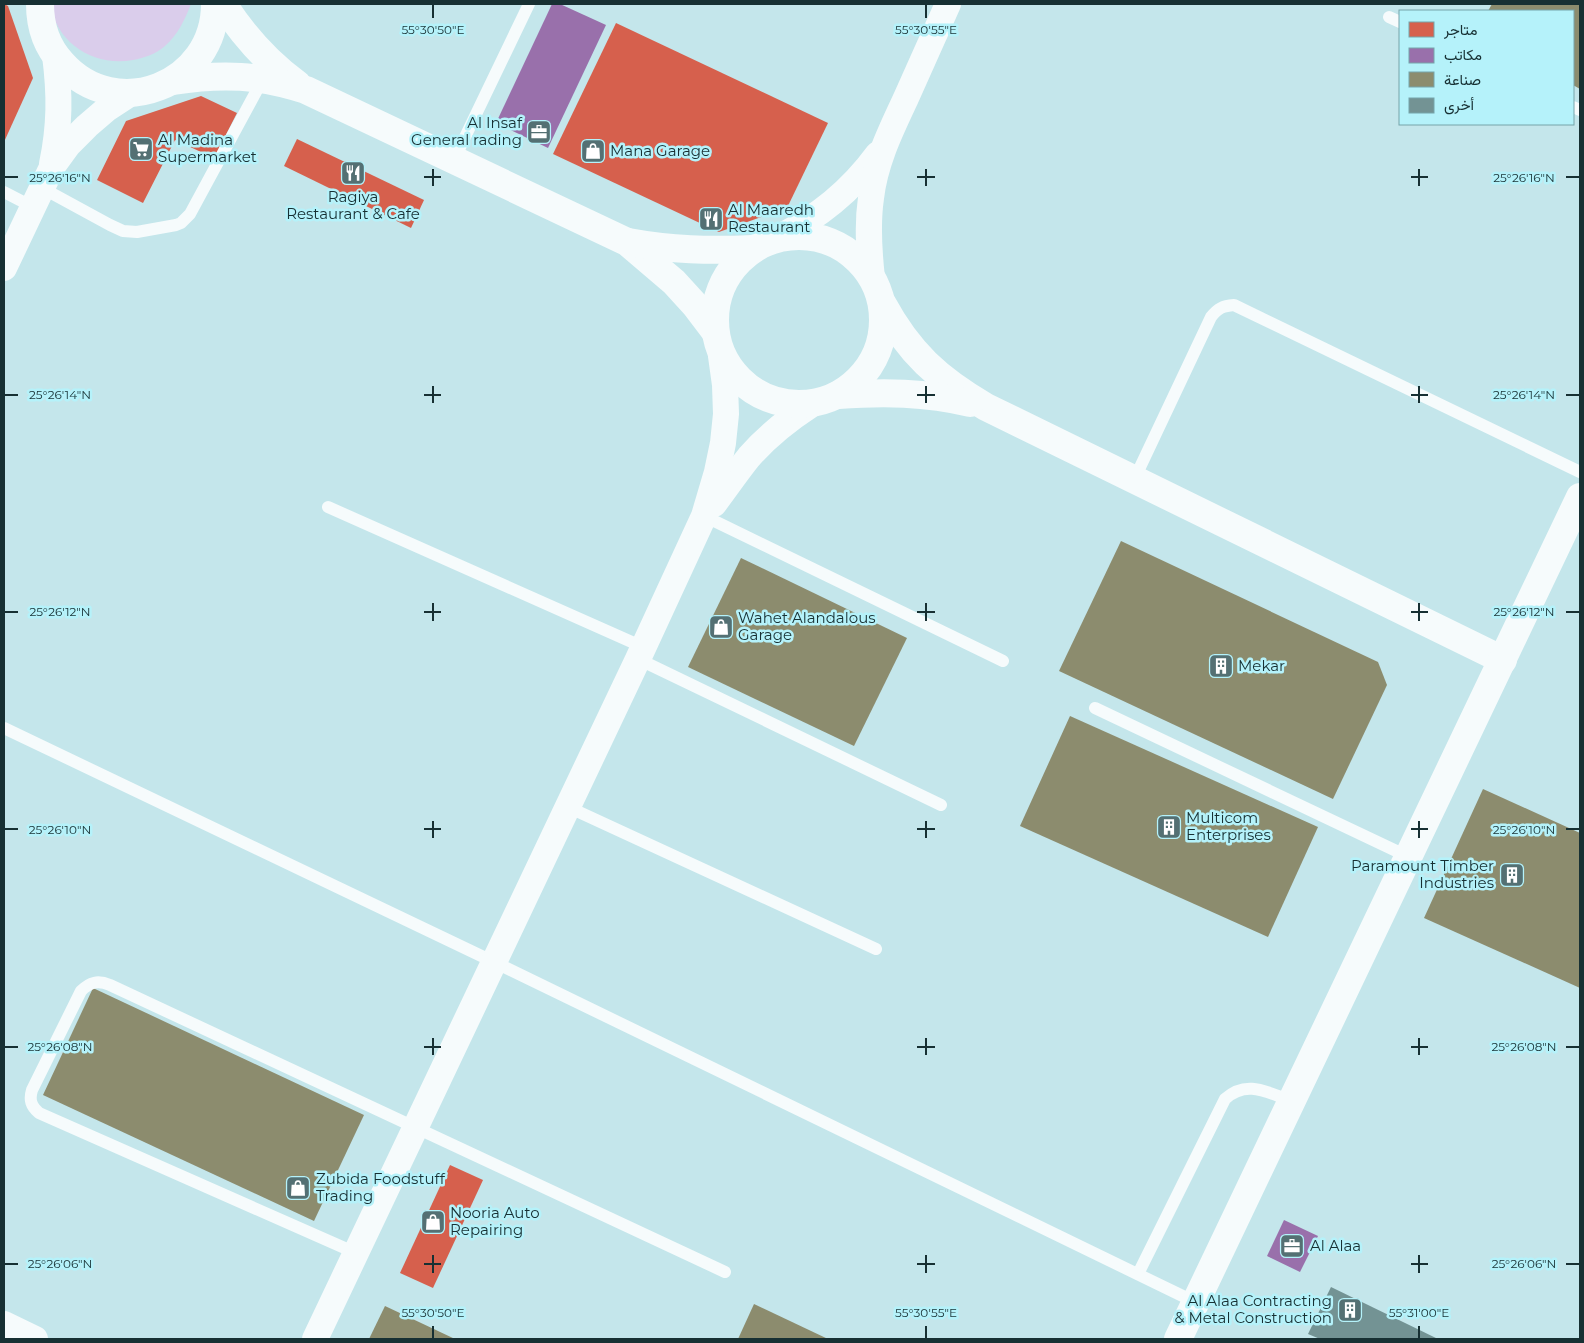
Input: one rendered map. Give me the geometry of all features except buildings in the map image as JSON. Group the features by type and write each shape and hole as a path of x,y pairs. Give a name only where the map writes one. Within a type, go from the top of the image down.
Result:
{"street":[{"path":"38,7 45,36 55,56 70,72 88,84 109,92 131,94 153,90 173,80 191,66 204,48 212,28 215,4"},
{"path":"223,4 257,49 306,90"},
{"path":"872,278 869,224 876,171 884,146 948,4"},
{"path":"42,187 57,140 60,112 59,83 55,56"},
{"path":"173,80 218,75 263,79 285,83 306,90 627,242 674,282 714,330"},
{"path":"4,268 42,187 68,145 108,108 131,94"},
{"path":"315,1339 641,653 704,516 717,472 726,414 722,356 714,330 715,306 722,284 735,264 754,249 804,224 827,208 848,189 884,146"},
{"path":"778,238 800,236 822,239 842,247 859,260 872,278 882,303 894,325 909,345 925,364 964,395 1503,660"},
{"path":"627,242 690,250 754,249"},
{"path":"704,516 749,457 768,437 789,419 812,404 838,395 856,383 870,366 880,347 884,325 882,303"},
{"path":"722,356 734,374 750,389 776,401 790,404 812,404"},
{"path":"838,395 868,393 908,394 957,400 986,407"},
{"path":"1178,1339 1580,497"},
{"path":"4,1324 35,1339"}],"lane":[{"path":"454,160 529,4"},
{"path":"4,192 42,187 123,231 137,232 176,225 186,218 193,208 263,79"},
{"path":"1134,480 1211,317 1224,306 1234,305 1580,472"},
{"path":"328,507 641,653 941,805"},
{"path":"704,516 1002,661"},
{"path":"1094,708 1409,857"},
{"path":"4,728 494,962 1195,1302"},
{"path":"568,807 876,949"},
{"path":"356,1253 39,1113 31,1103 32,1090 81,991 86,985 102,982 725,1272"},
{"path":"1138,1274 1225,1099 1240,1089 1248,1088 1292,1101"}],"shaded area":[{"path":"50,4 191,4 178,31 161,49 141,58 119,61 91,56 69,41 60,31"}],"place":[{"name":"Al Insaf General rading","path":"539,132"},
{"name":"Al Madina Supermarket","path":"141,149"},
{"name":"Mana Garage","path":"593,151"},
{"name":"Ragiya Restaurant & Cafe","path":"353,173"},
{"name":"Al Maaredh Restaurant","path":"711,219"},
{"name":"Wahet Alandalous Garage","path":"721,627"},
{"name":"Mekar","path":"1221,666"},
{"name":"Multicom Enterprises","path":"1169,827"},
{"name":"Paramount Timber Industries","path":"1512,875"},
{"name":"Zubida Foodstuff Trading","path":"298,1188"},
{"name":"Nooria Auto Repairing","path":"433,1222"},
{"name":"Al Alaa","path":"1292,1246"},
{"name":"Al Alaa Contracting & Metal Construction","path":"1350,1310"}]}
